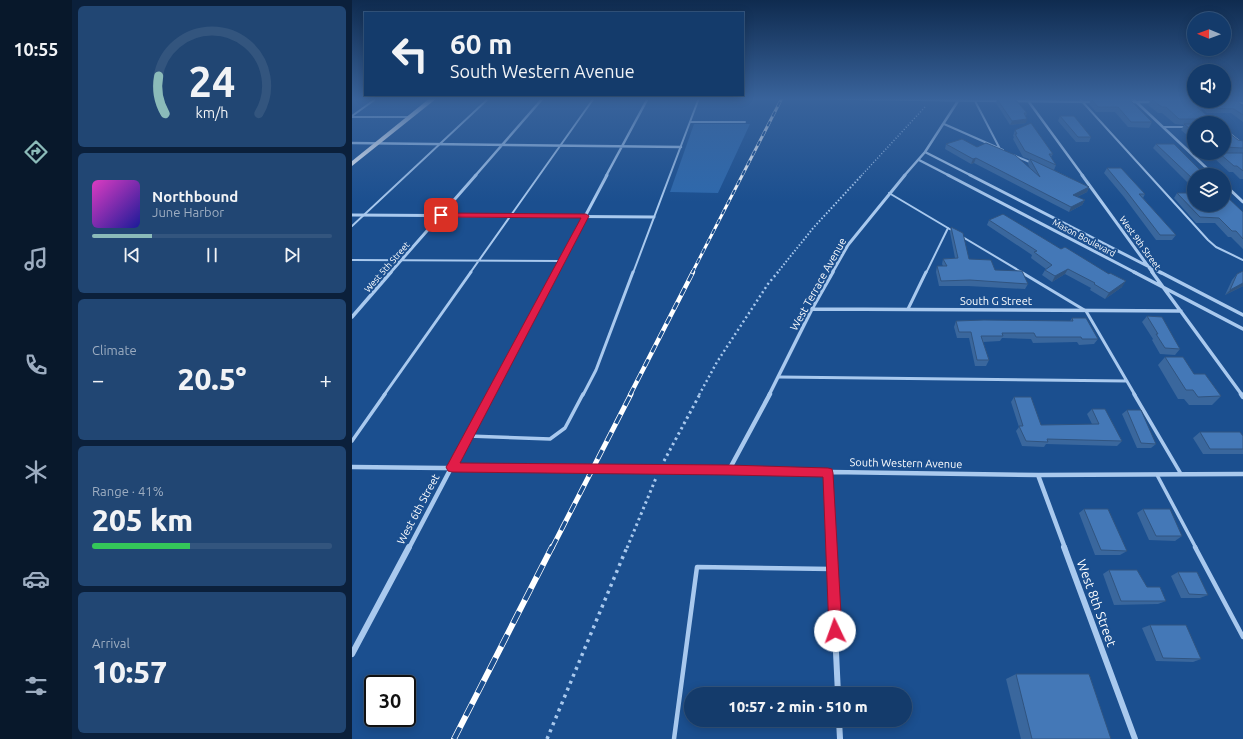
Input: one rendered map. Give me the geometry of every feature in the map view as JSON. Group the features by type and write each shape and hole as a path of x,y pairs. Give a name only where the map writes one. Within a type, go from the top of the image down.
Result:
{"highway":[{"path":"352,164 391,132"}],"street":[{"name":"West 5th Street","path":"352,317 513,132"},
{"name":"West 6th Street","path":"352,654 630,132"},
{"name":"West Terrace Avenue","path":"729,470 779,377 812,309 848,245 889,193 919,160 938,132"},
{"name":"West 9th Street","path":"1051,132 1243,396"},
{"path":"1169,132 1187,149"},
{"path":"352,143 681,147"},
{"name":"Mason Boulevard","path":"925,152 1243,315"},
{"name":"Mason Boulevard","path":"919,160 1243,329"},
{"path":"1198,160 1207,168"},
{"path":"1231,191 1243,202"},
{"path":"352,215 654,217"},
{"name":"South G Street","path":"812,309 1181,311"},
{"name":"South Western Avenue","path":"352,467 729,470 828,473 1038,475 1243,474"},
{"path":"828,473 838,687"},
{"name":"West 8th Street","path":"1038,475 1135,739"},
{"path":"839,727 840,739"}],"lane":[{"path":"352,226 453,132"},
{"path":"352,441 478,261 571,132"},
{"path":"468,436 550,439 565,428 596,370 686,132"},
{"path":"963,132 1036,165"},
{"path":"991,132 1000,149"},
{"path":"1111,132 1208,240 1216,247 1243,260"},
{"path":"1231,135 1243,144"},
{"path":"1087,188 1094,191"},
{"path":"889,193 1086,310 1181,474"},
{"path":"908,309 948,228"},
{"path":"352,260 562,261"},
{"path":"779,377 1127,381"},
{"path":"1157,475 1243,637"},
{"path":"674,739 697,567 832,569"}],"path":[{"path":"662,466 717,362 768,284 809,232 901,132"},
{"path":"547,739 659,472"}],"shaded area":[{"path":"691,132 746,132 718,193 670,192"}],"building":[{"path":"1016,132 1038,132 1053,154 1049,154 1056,165 1025,151 1015,134 1017,134"},
{"path":"1074,132 1087,132 1091,137 1078,137"},
{"path":"1231,134 1238,140 1243,141 1243,148 1231,147"},
{"path":"962,139 977,147 986,143 1015,155 1040,177 1030,159 1089,187 1073,195 1085,200 1071,207 976,158 973,159 946,144"},
{"path":"1156,144 1174,144 1187,157 1187,160 1190,160 1198,168 1187,168 1187,173"},
{"path":"1231,153 1243,153 1243,171 1237,166 1234,166 1227,160 1231,160"},
{"path":"1107,168 1121,168 1145,194 1139,194 1176,235 1160,235"},
{"path":"1177,193 1187,193 1187,203"},
{"path":"1231,201 1243,212 1243,239 1236,231 1232,231 1219,218 1200,217 1195,212 1231,212"},
{"path":"1003,214 1061,249 1065,247 1109,274 1110,273 1126,281 1109,293 1094,284 1095,283 1068,269 1055,276 1045,270 1052,265 1034,252 1037,251 989,220"},
{"path":"951,227 963,233 969,259 991,260 995,270 1022,271 1028,284 970,280 941,281 937,266 947,266 943,259 958,258"},
{"path":"1243,271 1243,283 1230,290 1237,274"},
{"path":"1147,316 1162,317 1180,349 1165,348"},
{"path":"1072,318 1086,318 1098,339 1082,339 1081,337 1036,337 1034,333 1002,333 1003,336 981,336 989,360 977,360 971,332 959,332 956,321 1073,321"},
{"path":"1165,357 1183,357 1194,374 1205,374 1221,396 1198,397 1193,390 1186,390"},
{"path":"1014,397 1031,397 1041,425 1099,424 1092,409 1105,409 1122,441 1047,439 1048,442 1026,441 1019,426 1023,426"},
{"path":"1127,410 1141,410 1156,444 1141,443"},
{"path":"1200,432 1240,432 1243,436 1243,449 1210,449"},
{"path":"1084,509 1108,509 1127,551 1101,550"},
{"path":"1143,509 1170,509 1182,536 1156,536"},
{"path":"1109,570 1137,570 1147,587 1160,587 1166,601 1121,601"},
{"path":"1178,572 1197,572 1208,595 1189,594"},
{"path":"1150,625 1186,625 1201,659 1163,658"},
{"path":"1016,674 1089,674 1111,739 1032,739"}],"railway":[{"path":"692,273 764,132"},
{"path":"630,395 693,272"},
{"path":"552,548 631,394"},
{"path":"454,739 552,547"}],"route":[{"path":"441,215 586,216 452,467 729,470 828,473 835,631"}]}
